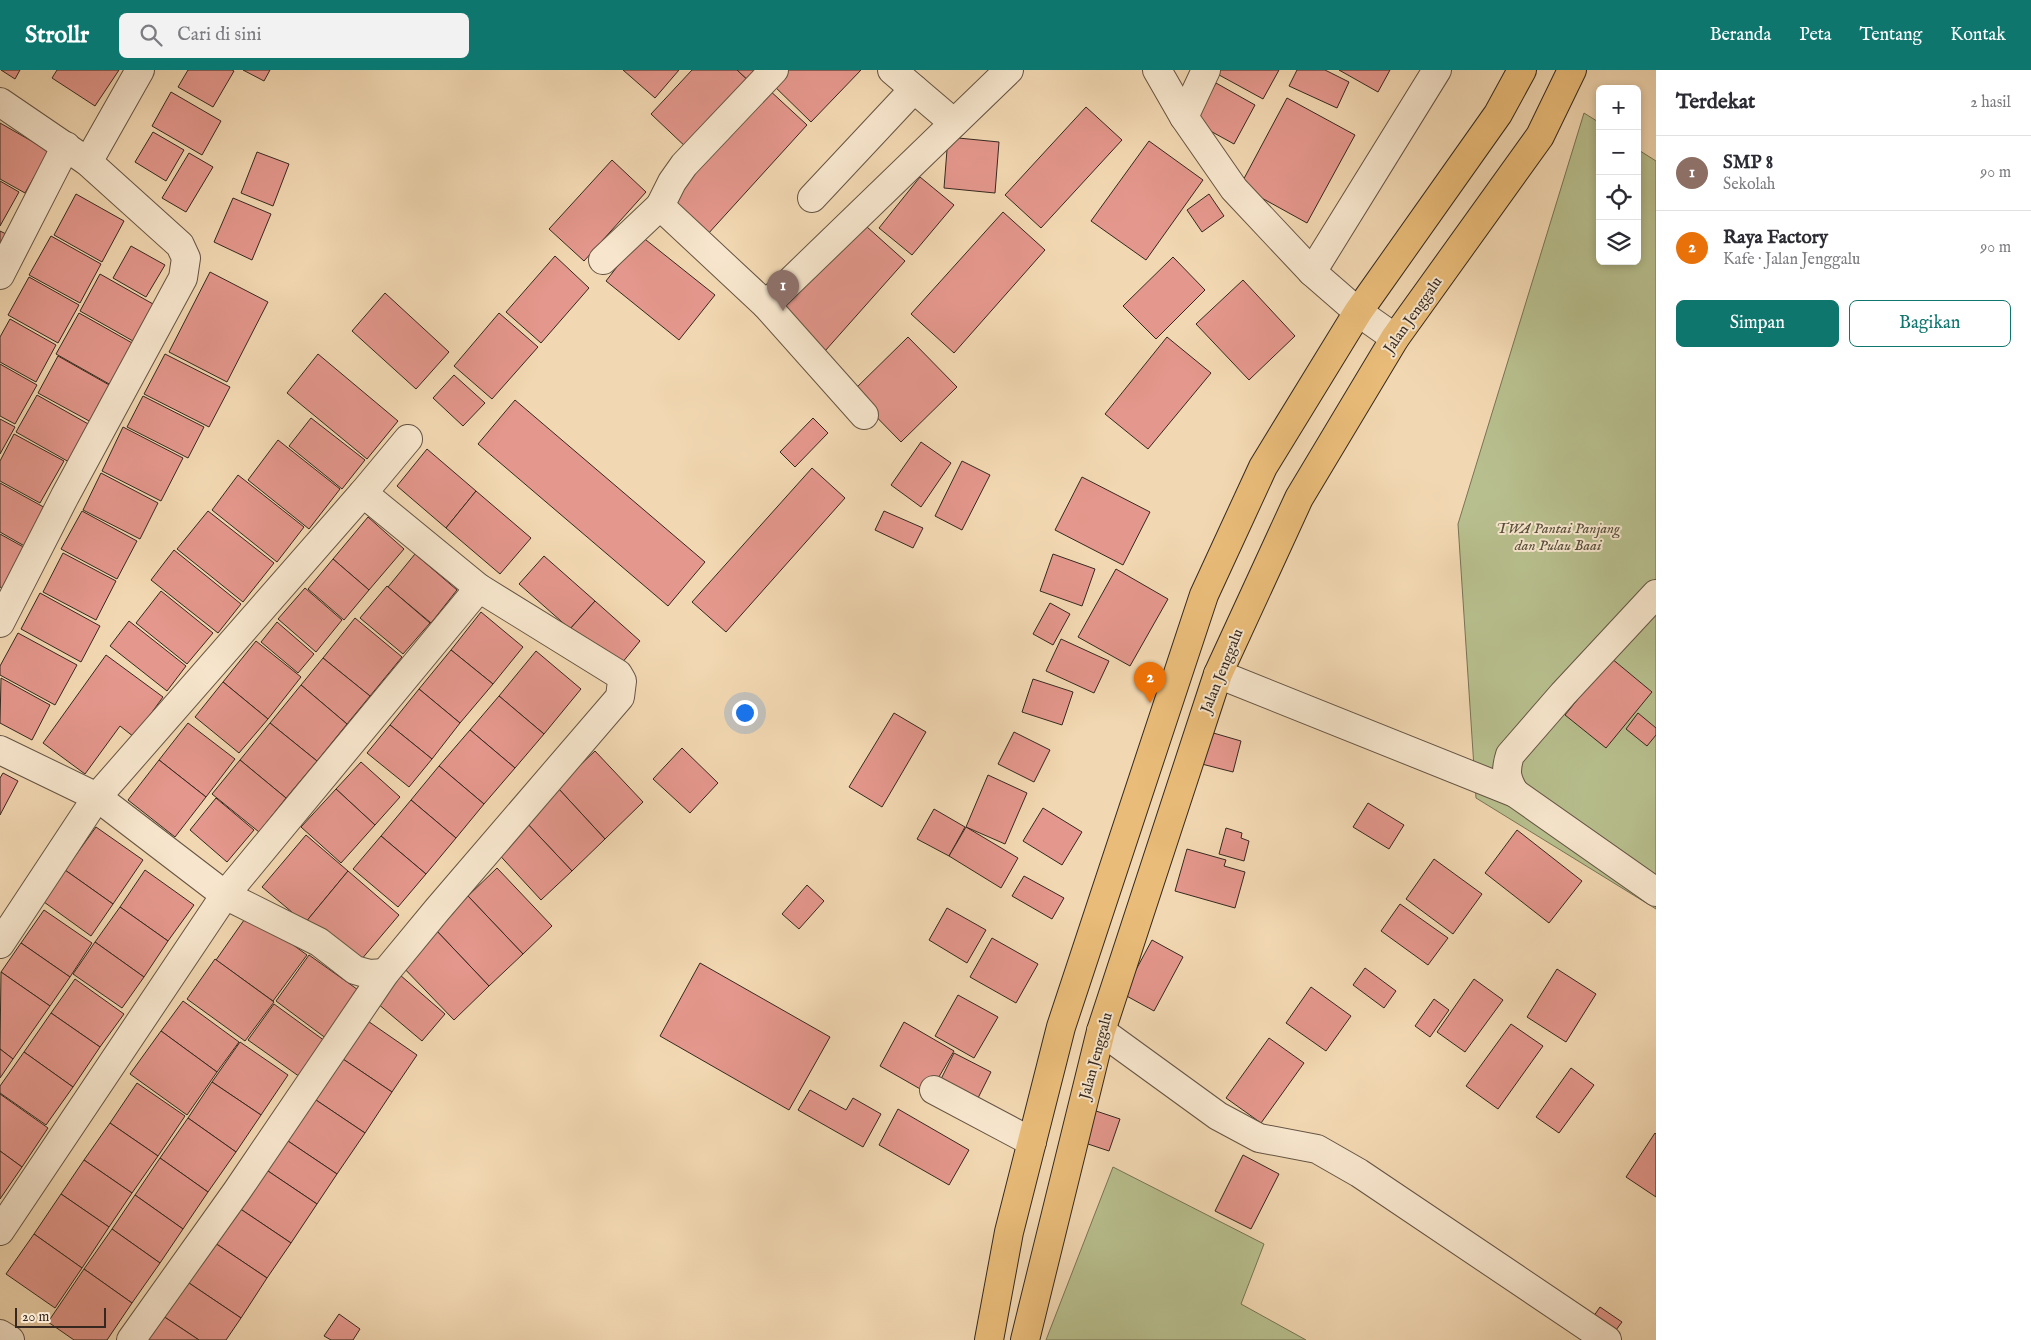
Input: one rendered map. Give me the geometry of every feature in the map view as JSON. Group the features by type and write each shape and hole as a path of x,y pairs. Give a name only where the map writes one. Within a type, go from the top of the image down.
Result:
{"main road":[{"path":"989,1340 1009,1232 1061,1027 1204,595 1263,467 1358,312 1498,114 1522,70"},
{"name":"Jalan Jenggalu","path":"1025,1340 1101,1031 1218,674 1299,498 1395,338 1540,136 1572,70"}],"street":[{"path":"88,162 140,70"},
{"path":"603,260 660,206 672,182 684,165 774,70"},
{"path":"892,70 954,123"},
{"path":"766,305 1009,70"},
{"path":"1157,70 1184,117 1234,189 1312,272 1358,312 1395,338"},
{"path":"1184,117 1206,70"},
{"path":"1312,272 1437,70"},
{"path":"812,198 914,89"},
{"path":"0,102 88,162 180,245 186,258 183,278 64,496 0,623"},
{"path":"0,275 66,146"},
{"path":"660,206 766,305 864,415"},
{"path":"0,944 97,797 408,439"},
{"path":"131,1340 236,1191 385,973 620,697 622,681 618,674 479,588 363,493"},
{"path":"0,1231 225,894 479,588"},
{"path":"1515,793 1506,775 1506,766 1510,755 1563,694 1656,594"},
{"path":"1218,674 1515,793 1656,892"},
{"path":"0,750 97,797 225,894 319,942 354,970 369,974 385,973"},
{"path":"1101,1031 1218,1116 1259,1138 1317,1149 1358,1173 1607,1340"},
{"path":"934,1090 1032,1142"},
{"path":"0,1334 10,1340"}],"green space":[{"name":"TWA Pantai Panjang dan Pulau Baai","path":"1584,113 1596,120 1596,265 1641,265 1641,152 1656,161 1656,909 1476,798 1458,524"},
{"path":"1113,1167 1264,1244 1241,1304 1306,1340 1046,1340"}],"building":[{"path":"1,70 20,70 15,79"},
{"path":"57,70 119,70 95,106 52,78"},
{"path":"188,70 234,71 213,107 178,87"},
{"path":"243,70 270,70 264,81"},
{"path":"623,70 679,70 655,98"},
{"path":"692,70 737,70 751,83 689,150 651,114"},
{"path":"737,70 763,70 751,83"},
{"path":"780,70 861,70 811,122 769,81"},
{"path":"1210,70 1279,70 1263,99"},
{"path":"1297,70 1325,70 1349,82 1337,108 1289,86"},
{"path":"1339,70 1390,70 1378,92"},
{"path":"1216,83 1255,105 1234,144 1194,122"},
{"path":"767,88 807,125 707,235 667,198"},
{"path":"171,92 221,121 202,155 152,126"},
{"path":"1287,98 1355,135 1307,223 1240,186"},
{"path":"1086,107 1122,140 1041,228 1005,195"},
{"path":"0,123 49,151 25,193 0,179"},
{"path":"153,132 184,150 166,181 135,162"},
{"path":"948,137 999,142 995,193 944,188"},
{"path":"1149,141 1203,180 1146,260 1091,221"},
{"path":"257,152 289,164 273,206 241,193"},
{"path":"189,153 213,167 186,212 162,198"},
{"path":"612,160 646,192 584,261 549,229"},
{"path":"920,177 954,205 912,255 879,228"},
{"path":"0,181 19,192 0,226"},
{"path":"76,194 124,221 102,262 54,235"},
{"path":"1209,194 1224,216 1202,232 1187,210"},
{"path":"233,198 271,214 252,260 214,242"},
{"path":"1003,212 1045,250 954,353 911,314"},
{"path":"857,218 905,261 825,351 777,309"},
{"path":"0,231 6,234 0,244"},
{"path":"51,236 101,264 80,303 29,275"},
{"path":"641,236 715,295 679,340 606,281"},
{"path":"131,246 165,265 146,297 113,278"},
{"path":"555,256 589,288 541,343 506,312"},
{"path":"1173,257 1205,290 1156,339 1123,306"},
{"path":"210,272 268,302 227,382 169,352"},
{"path":"100,274 153,304 133,341 80,311"},
{"path":"29,277 79,305 58,343 8,315"},
{"path":"1243,280 1295,336 1249,380 1196,324"},
{"path":"385,293 449,352 416,389 352,331"},
{"path":"79,313 134,344 111,385 56,354"},
{"path":"499,313 538,347 492,399 454,366"},
{"path":"10,319 56,345 36,382 0,362 0,337"},
{"path":"908,337 957,387 901,442 852,392"},
{"path":"1167,337 1211,373 1148,449 1105,414"},
{"path":"165,354 230,387 209,427 144,394"},
{"path":"318,354 398,421 367,459 287,393"},
{"path":"58,356 111,386 91,422 38,393"},
{"path":"0,364 37,385 15,424 0,416"},
{"path":"454,375 485,403 463,426 433,398"},
{"path":"37,395 90,425 69,462 16,432"},
{"path":"143,396 204,427 188,458 127,427"},
{"path":"515,400 705,562 668,606 478,444"},
{"path":"311,418 365,460 342,489 289,446"},
{"path":"813,418 828,433 795,467 780,452"},
{"path":"0,419 15,427 0,454"},
{"path":"123,427 183,458 161,501 102,471"},
{"path":"14,434 64,461 40,503 0,481 0,461"},
{"path":"278,440 340,489 309,529 248,480"},
{"path":"921,442 951,463 921,507 891,485"},
{"path":"427,449 476,491 446,528 397,486"},
{"path":"962,461 990,475 962,530 935,516"},
{"path":"812,468 845,498 726,632 692,602"},
{"path":"101,473 158,503 140,539 83,510"},
{"path":"238,475 304,527 277,562 212,510"},
{"path":"1082,477 1150,512 1123,565 1055,530"},
{"path":"0,483 49,510 28,548 0,532"},
{"path":"476,491 531,538 500,574 446,528"},
{"path":"82,511 137,541 117,579 61,549"},
{"path":"208,511 274,563 243,602 177,549"},
{"path":"884,511 923,528 913,548 875,530"},
{"path":"368,517 404,549 369,590 333,559"},
{"path":"0,534 27,549 5,590 0,587"},
{"path":"174,550 241,604 218,633 151,580"},
{"path":"63,553 116,581 96,620 43,592"},
{"path":"415,554 457,590 431,623 388,587"},
{"path":"1053,554 1095,569 1082,606 1040,591"},
{"path":"544,556 595,601 570,629 519,584"},
{"path":"333,559 369,590 344,620 308,589"},
{"path":"1116,569 1168,599 1130,666 1078,637"},
{"path":"387,586 430,623 403,654 360,618"},
{"path":"305,588 342,620 316,652 278,619"},
{"path":"161,591 213,633 187,664 136,623"},
{"path":"40,593 100,626 81,662 21,629"},
{"path":"595,601 640,641 617,669 570,629"},
{"path":"1050,603 1070,614 1053,645 1033,634"},
{"path":"481,612 523,647 493,684 451,650"},
{"path":"355,618 402,657 370,696 323,658"},
{"path":"129,621 186,666 167,691 110,646"},
{"path":"277,622 314,654 298,673 261,642"},
{"path":"18,633 77,665 55,705 0,675 0,666"},
{"path":"1061,639 1109,661 1094,693 1046,671"},
{"path":"256,641 301,677 268,719 223,682"},
{"path":"451,650 493,684 460,723 419,689"},
{"path":"536,651 581,689 544,734 499,696"},
{"path":"106,655 163,697 134,737 120,726 85,774 43,743"},
{"path":"323,658 370,696 347,724 301,685"},
{"path":"1611,658 1652,692 1606,748 1565,715"},
{"path":"1,678 50,705 32,740 0,723"},
{"path":"1033,679 1073,692 1062,725 1022,712"},
{"path":"223,682 268,719 239,753 195,717"},
{"path":"301,685 347,724 317,761 270,723"},
{"path":"419,689 460,723 432,759 390,725"},
{"path":"499,696 544,734 515,768 470,730"},
{"path":"894,713 926,732 882,807 849,787"},
{"path":"1638,713 1656,728 1656,735 1647,746 1626,729"},
{"path":"188,723 235,759 206,797 159,760"},
{"path":"270,723 317,761 286,798 240,760"},
{"path":"390,725 432,759 409,787 367,753"},
{"path":"470,730 515,768 484,804 439,766"},
{"path":"1203,730 1241,741 1233,772 1194,762"},
{"path":"1014,732 1050,750 1034,782 998,764"},
{"path":"682,748 718,783 690,813 653,779"},
{"path":"595,751 643,802 605,839 557,787"},
{"path":"159,760 206,797 175,837 128,800"},
{"path":"240,760 286,798 259,832 212,794"},
{"path":"361,762 400,797 375,825 336,789"},
{"path":"439,766 484,804 456,838 411,800"},
{"path":"3,773 18,781 0,815 0,778"},
{"path":"988,775 1027,793 1005,844 966,827"},
{"path":"557,787 605,839 572,871 524,820"},
{"path":"336,789 375,825 341,863 301,827"},
{"path":"216,798 254,830 227,862 190,830"},
{"path":"411,800 456,838 426,874 381,836"},
{"path":"1368,803 1404,825 1389,849 1353,827"},
{"path":"1043,808 1082,832 1062,865 1023,841"},
{"path":"934,809 965,827 949,856 917,839"},
{"path":"524,820 572,871 541,900 493,848"},
{"path":"96,827 143,860 113,904 65,870"},
{"path":"966,827 1018,858 1001,888 949,856"},
{"path":"1226,828 1242,833 1241,838 1249,841 1244,861 1219,854"},
{"path":"1517,830 1582,881 1549,923 1485,873"},
{"path":"306,835 348,871 305,923 262,887"},
{"path":"381,836 426,874 398,907 353,869"},
{"path":"1187,849 1226,860 1224,866 1245,872 1235,908 1175,891"},
{"path":"1434,859 1482,894 1453,934 1406,899"},
{"path":"497,868 552,926 523,954 468,896"},
{"path":"65,870 113,904 91,936 44,902"},
{"path":"145,870 194,905 168,941 120,907"},
{"path":"348,871 399,915 355,967 305,923"},
{"path":"1024,876 1064,898 1052,919 1012,896"},
{"path":"807,885 824,901 799,929 782,914"},
{"path":"468,896 523,954 489,986 434,928"},
{"path":"1400,904 1448,938 1428,965 1381,931"},
{"path":"120,907 168,941 144,977 95,942"},
{"path":"947,908 986,930 967,963 929,940"},
{"path":"44,910 92,943 70,977 21,943"},
{"path":"249,913 307,955 273,1001 216,960"},
{"path":"434,928 489,986 454,1020 399,963"},
{"path":"992,938 1038,964 1016,1003 970,977"},
{"path":"1152,940 1183,957 1154,1011 1123,994"},
{"path":"95,942 144,977 122,1008 73,974"},
{"path":"21,943 70,977 50,1006 1,972"},
{"path":"309,955 361,992 327,1039 276,1001"},
{"path":"215,959 274,1002 245,1041 187,999"},
{"path":"700,963 830,1037 789,1110 660,1036"},
{"path":"1365,968 1396,991 1384,1008 1353,985"},
{"path":"1557,969 1596,994 1566,1042 1527,1017"},
{"path":"1,972 50,1006 13,1059 0,1049"},
{"path":"400,975 445,1014 422,1041 377,1003"},
{"path":"75,979 124,1014 100,1047 51,1013"},
{"path":"1474,979 1503,1000 1465,1052 1437,1032"},
{"path":"1311,987 1351,1016 1326,1051 1286,1023"},
{"path":"958,995 998,1017 974,1058 935,1036"},
{"path":"1434,999 1449,1010 1430,1037 1415,1026"},
{"path":"183,1001 239,1042 217,1072 161,1031"},
{"path":"274,1004 325,1041 300,1077 248,1040"},
{"path":"51,1013 100,1047 73,1087 24,1052"},
{"path":"362,1017 417,1055 392,1092 337,1055"},
{"path":"904,1022 954,1051 929,1094 880,1066"},
{"path":"1511,1024 1543,1046 1498,1109 1466,1086"},
{"path":"161,1031 217,1072 187,1115 130,1074"},
{"path":"1269,1038 1304,1063 1261,1123 1226,1098"},
{"path":"240,1042 288,1075 261,1115 212,1082"},
{"path":"0,1049 13,1059 0,1078"},
{"path":"24,1052 73,1087 46,1125 0,1093 0,1086"},
{"path":"954,1053 991,1072 975,1104 938,1085"},
{"path":"337,1055 392,1092 365,1133 310,1096"},
{"path":"1571,1068 1594,1085 1559,1133 1536,1117"},
{"path":"212,1082 261,1115 236,1152 188,1118"},
{"path":"137,1083 185,1116 158,1156 110,1123"},
{"path":"810,1090 846,1110 853,1098 881,1114 863,1147 798,1110"},
{"path":"0,1094 48,1128 22,1167 0,1151"},
{"path":"310,1096 365,1133 337,1174 282,1137"},
{"path":"898,1109 969,1150 949,1185 879,1145"},
{"path":"1093,1110 1120,1119 1109,1151 1082,1142"},
{"path":"188,1118 236,1152 208,1192 160,1158"},
{"path":"110,1123 158,1156 132,1193 84,1160"},
{"path":"1656,1134 1656,1197 1626,1177"},
{"path":"282,1137 337,1174 317,1204 262,1167"},
{"path":"0,1151 22,1167 0,1199"},
{"path":"1243,1155 1279,1174 1251,1229 1215,1211"},
{"path":"160,1158 208,1192 183,1229 135,1195"},
{"path":"84,1160 132,1193 109,1227 61,1194"},
{"path":"262,1167 317,1204 291,1243 236,1206"},
{"path":"61,1194 109,1227 82,1268 34,1234"},
{"path":"135,1195 183,1229 160,1263 112,1229"},
{"path":"236,1206 291,1243 267,1278 212,1241"},
{"path":"112,1229 160,1263 132,1303 84,1269"},
{"path":"34,1234 82,1268 55,1308 6,1274"},
{"path":"212,1241 267,1278 241,1318 186,1281"},
{"path":"84,1269 132,1303 107,1340 74,1340 48,1322"},
{"path":"186,1281 241,1318 226,1340 199,1340 163,1316"},
{"path":"1600,1307 1622,1322 1610,1338 1589,1323"},
{"path":"339,1314 360,1329 353,1340 331,1340 324,1336"},
{"path":"163,1316 199,1340 146,1340"}],"place":[{"name":"SMP 8","path":"783,311"},
{"name":"Raya Factory","path":"1150,703"}]}
